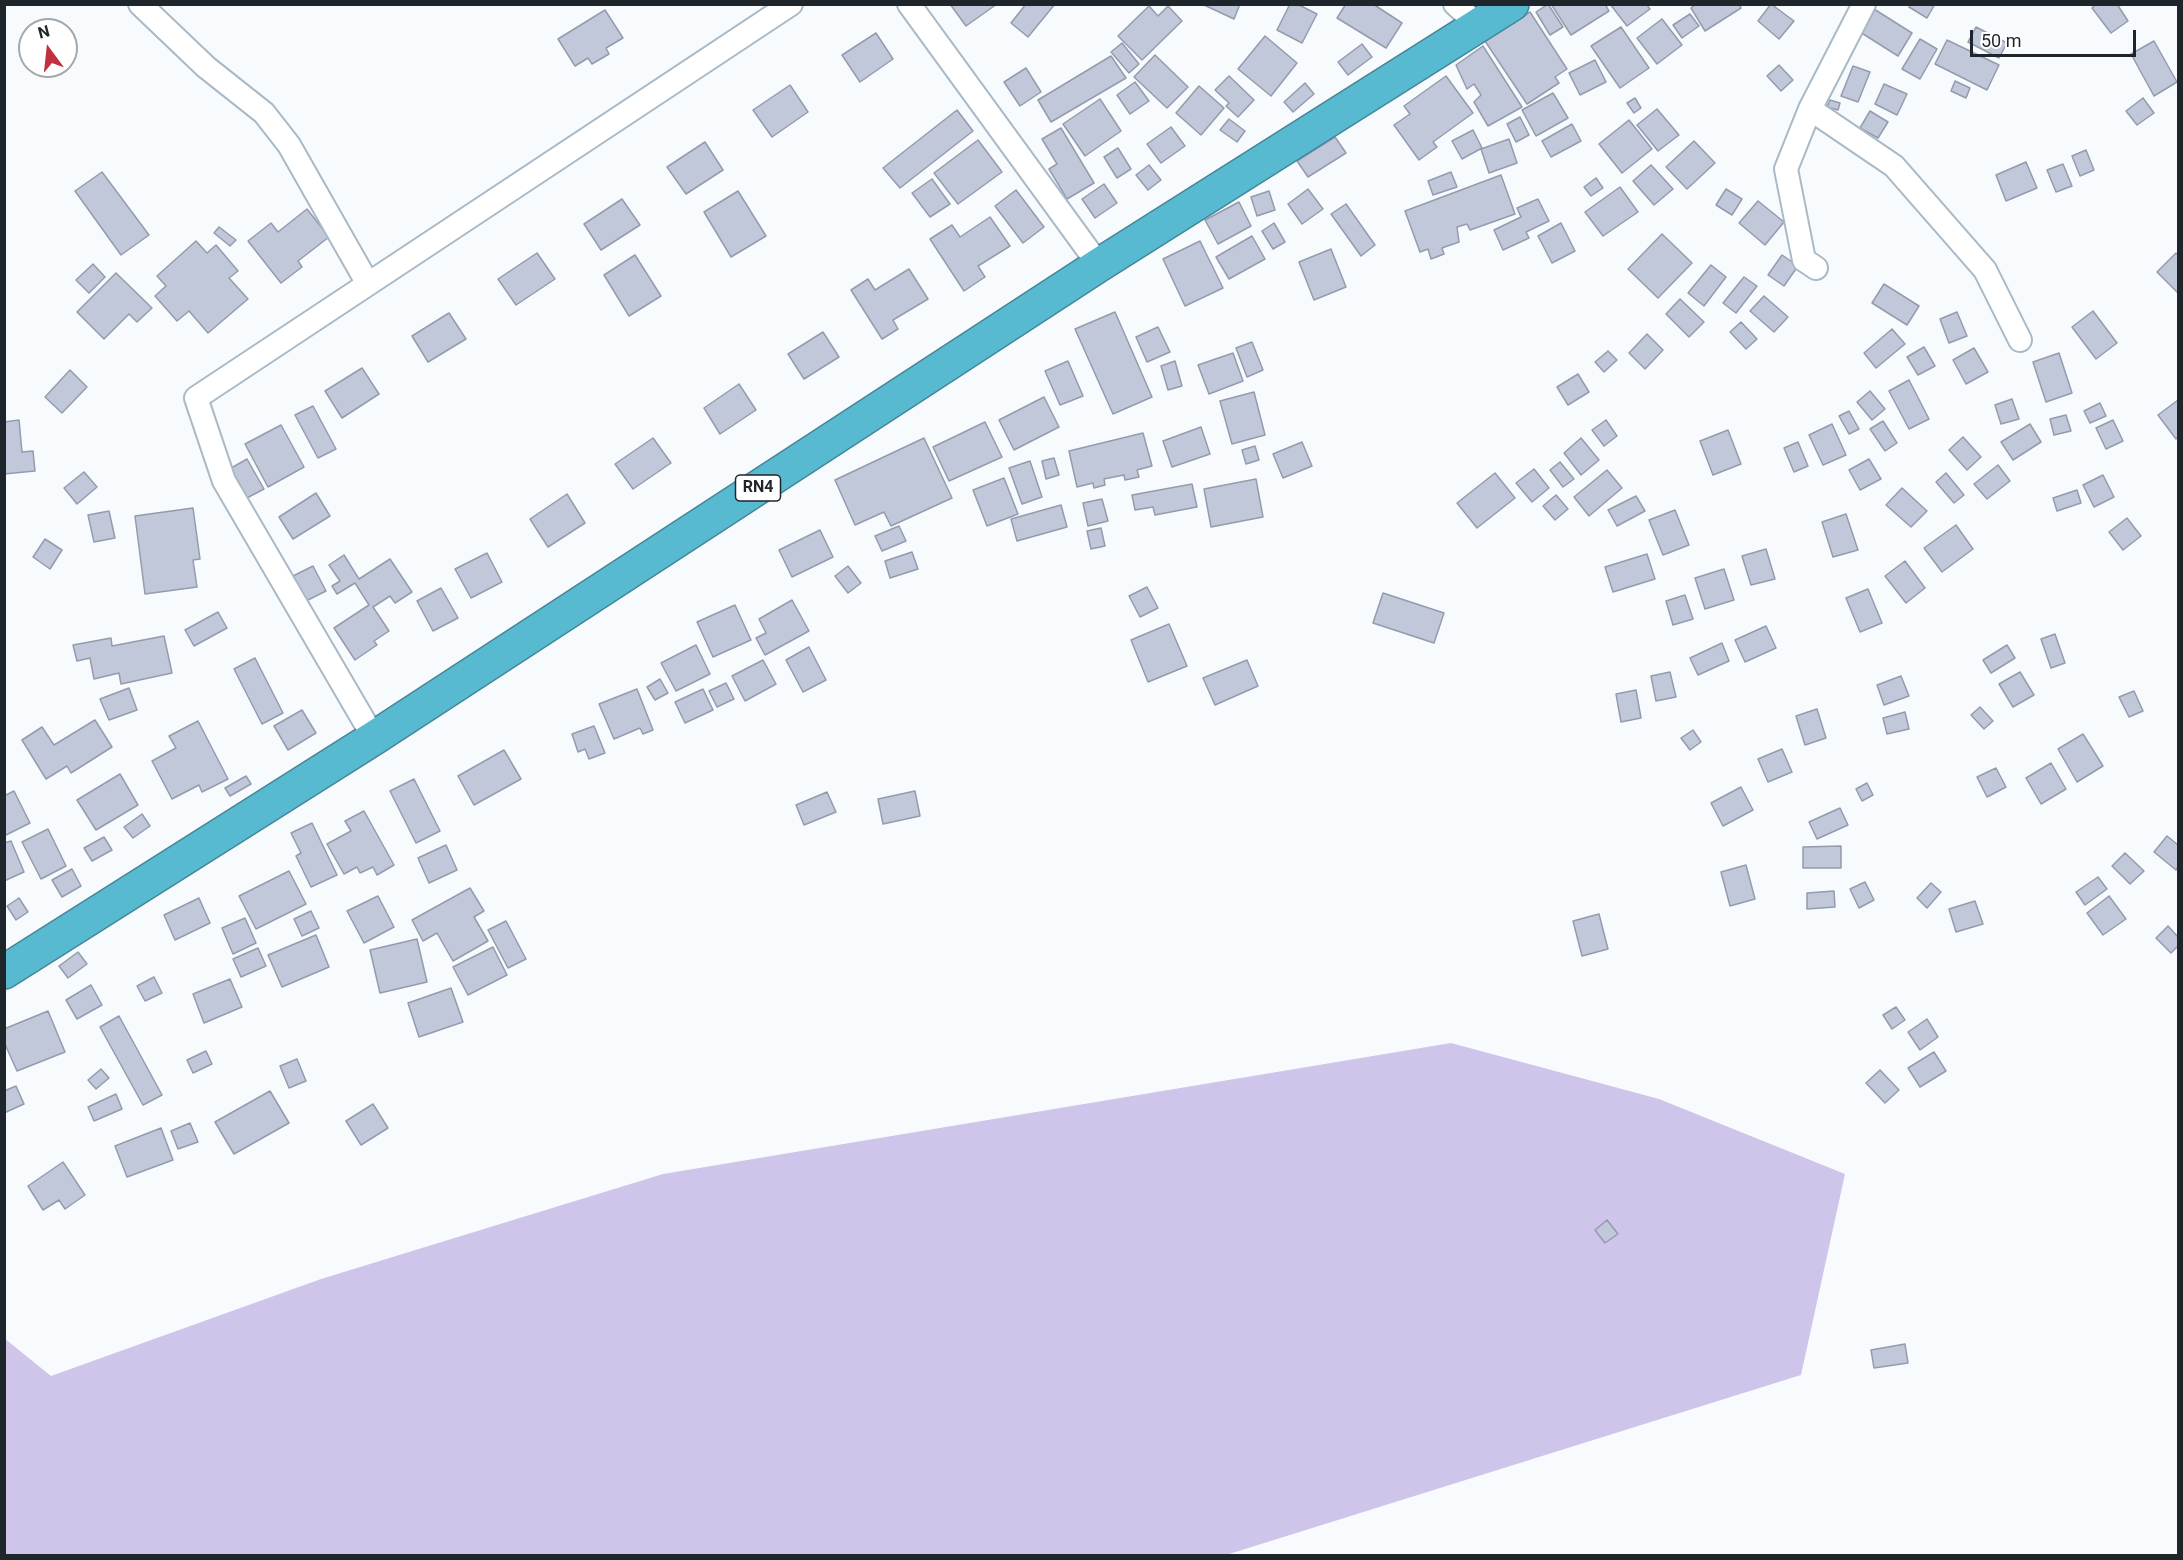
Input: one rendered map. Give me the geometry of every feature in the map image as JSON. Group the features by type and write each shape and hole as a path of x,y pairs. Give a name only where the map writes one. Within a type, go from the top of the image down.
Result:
{"highway":[{"name":"RN4","path":"4,972 374,738 1099,265 1512,4"}],"street":[{"path":"140,4 206,67 264,113 289,145 368,284"},
{"path":"374,738 225,481 196,398 791,4"},
{"path":"909,4 1099,265"},
{"path":"1455,4 1479,26"},
{"path":"1816,268 1804,260 1786,169 1810,109 1864,4"},
{"path":"1810,109 1894,166 1985,270 2020,340"}],"shaded area":[{"path":"1451,1043 1659,1099 1845,1174 1801,1375 1226,1555 5,1555 4,1338 51,1376 321,1279 663,1174"}],"building":[{"path":"950,4 997,4 966,26"},
{"path":"1026,4 1055,4 1028,37 1011,23"},
{"path":"1202,4 1240,4 1234,19"},
{"path":"1290,4 1297,4 1317,14 1302,43 1277,30"},
{"path":"1346,4 1373,4 1402,23 1386,48 1337,18"},
{"path":"1548,4 1563,27 1550,35 1536,12"},
{"path":"1551,4 1605,4 1609,11 1571,35"},
{"path":"1610,4 1646,4 1650,9 1627,26"},
{"path":"1696,4 1739,4 1741,8 1705,31 1691,8"},
{"path":"1771,4 1794,21 1779,39 1758,21"},
{"path":"1910,4 1935,4 1927,18 1909,7"},
{"path":"2096,4 2117,4 2128,21 2111,33 2092,8"},
{"path":"1149,6 1158,16 1168,6 1182,21 1142,60 1118,36"},
{"path":"1874,9 1912,33 1898,56 1860,32"},
{"path":"605,10 623,38 606,48 609,54 592,64 588,58 575,66 558,39"},
{"path":"1530,12 1567,69 1555,77 1559,83 1527,104 1485,41"},
{"path":"1690,14 1699,26 1682,38 1673,25"},
{"path":"1662,19 1682,45 1657,64 1637,38"},
{"path":"1621,27 1649,68 1620,88 1591,46"},
{"path":"1976,27 2007,43 1999,58 1968,42"},
{"path":"876,33 893,59 860,82 842,55"},
{"path":"1265,36 1297,63 1271,96 1238,69"},
{"path":"1920,39 1937,49 1920,79 1902,69"},
{"path":"1947,40 1999,65 1987,90 1935,64"},
{"path":"2154,41 2177,82 2154,96 2131,54"},
{"path":"1122,43 1139,64 1129,73 1111,52"},
{"path":"1362,44 1372,57 1348,75 1338,62"},
{"path":"1483,46 1522,107 1488,126 1474,102 1481,95 1474,84 1467,89 1456,65"},
{"path":"1155,55 1188,87 1167,108 1134,77"},
{"path":"1111,56 1126,78 1051,122 1038,100"},
{"path":"1595,60 1606,82 1580,95 1569,73"},
{"path":"1779,65 1793,80 1781,91 1767,76"},
{"path":"1853,66 1870,72 1858,102 1841,96"},
{"path":"1026,68 1041,92 1020,106 1004,82"},
{"path":"1229,76 1254,100 1238,117 1226,106 1229,103 1215,90"},
{"path":"1446,76 1473,113 1433,142 1437,147 1419,160 1394,125 1410,114 1404,106"},
{"path":"1955,81 1970,88 1966,98 1951,91"},
{"path":"1135,82 1149,101 1130,114 1117,95"},
{"path":"1305,83 1314,94 1293,112 1284,102"},
{"path":"1884,84 1907,94 1897,115 1875,104"},
{"path":"790,85 808,112 772,137 753,110"},
{"path":"1199,86 1224,108 1201,135 1176,113"},
{"path":"1553,93 1568,118 1536,136 1522,110"},
{"path":"1635,98 1641,108 1634,113 1627,103"},
{"path":"2143,98 2154,113 2137,125 2126,111"},
{"path":"1100,99 1121,131 1085,156 1063,124"},
{"path":"1830,100 1840,103 1838,110 1827,107"},
{"path":"1657,109 1679,135 1658,151 1637,125"},
{"path":"957,110 973,131 900,188 883,168"},
{"path":"1870,111 1888,122 1878,138 1860,128"},
{"path":"1520,117 1529,135 1516,142 1507,124"},
{"path":"1229,119 1245,131 1237,142 1220,130"},
{"path":"1629,120 1652,149 1622,173 1599,144"},
{"path":"1572,124 1581,141 1551,157 1542,141"},
{"path":"1171,127 1185,146 1161,163 1147,144"},
{"path":"1061,128 1094,183 1067,199 1049,169 1057,164 1042,139"},
{"path":"1473,130 1482,148 1462,159 1452,141"},
{"path":"1335,137 1346,153 1308,177 1297,161"},
{"path":"1509,139 1517,163 1489,173 1481,149"},
{"path":"978,140 1002,172 958,204 934,173"},
{"path":"1694,141 1715,163 1687,189 1666,167"},
{"path":"705,142 723,170 686,194 667,167"},
{"path":"1118,148 1131,169 1117,178 1104,157"},
{"path":"2086,150 2094,170 2080,176 2072,156"},
{"path":"2026,162 2037,188 2006,201 1996,175"},
{"path":"2063,164 2072,186 2056,192 2047,170"},
{"path":"1149,165 1161,180 1148,190 1136,175"},
{"path":"1651,165 1673,189 1654,205 1633,181"},
{"path":"102,172 149,235 121,255 75,191"},
{"path":"1451,172 1457,187 1433,195 1428,181"},
{"path":"1501,175 1515,214 1470,230 1467,224 1457,227 1459,242 1442,248 1444,254 1431,259 1428,249 1420,252 1405,211"},
{"path":"1596,178 1603,188 1591,196 1584,187"},
{"path":"932,179 950,204 930,217 912,193"},
{"path":"1104,184 1117,203 1095,218 1082,199"},
{"path":"1620,187 1638,212 1603,236 1585,212"},
{"path":"1308,189 1323,209 1302,224 1288,204"},
{"path":"1726,189 1742,199 1732,215 1716,205"},
{"path":"1016,190 1044,227 1023,243 995,206"},
{"path":"738,191 766,236 731,257 704,212"},
{"path":"1269,191 1275,210 1257,216 1251,197"},
{"path":"622,199 640,225 601,250 584,224"},
{"path":"1538,199 1549,221 1526,232 1529,238 1503,250 1494,230 1521,217 1517,208"},
{"path":"1758,201 1784,222 1765,245 1739,223"},
{"path":"1239,202 1251,226 1218,244 1205,220"},
{"path":"1346,204 1375,245 1361,256 1331,214"},
{"path":"307,209 329,237 298,261 302,267 281,283 248,241 271,223 278,232"},
{"path":"990,217 1010,246 978,266 985,277 964,291 930,239 952,225 960,237"},
{"path":"1274,223 1285,242 1273,249 1262,231"},
{"path":"1561,223 1575,251 1552,263 1538,236"},
{"path":"219,227 236,240 230,246 214,233"},
{"path":"1662,234 1692,263 1658,298 1628,269"},
{"path":"1252,236 1265,259 1229,279 1216,257"},
{"path":"196,241 207,253 216,245 238,271 229,278 248,299 208,333 189,311 177,321 155,296 166,286 157,276"},
{"path":"1200,241 1223,288 1185,306 1163,259"},
{"path":"1331,249 1346,287 1314,300 1299,262"},
{"path":"537,253 555,279 516,305 498,279"},
{"path":"2176,253 2178,255 2178,293 2157,272"},
{"path":"635,255 661,296 629,316 604,275"},
{"path":"1782,255 1798,266 1784,286 1768,275"},
{"path":"93,264 105,277 89,293 76,280"},
{"path":"1711,265 1726,277 1704,306 1688,293"},
{"path":"909,269 928,299 893,320 898,329 882,339 851,290 868,279 875,290"},
{"path":"116,273 152,308 137,322 129,314 104,339 77,312"},
{"path":"1744,277 1757,286 1736,313 1723,303"},
{"path":"1884,284 1919,306 1907,325 1872,303"},
{"path":"1764,296 1788,317 1774,332 1750,311"},
{"path":"1680,299 1704,322 1689,337 1666,314"},
{"path":"2093,311 2117,343 2096,359 2072,327"},
{"path":"1115,312 1152,397 1113,414 1075,329"},
{"path":"1957,312 1967,336 1949,343 1940,319"},
{"path":"449,313 466,339 428,362 412,336"},
{"path":"1741,322 1757,339 1746,349 1730,332"},
{"path":"1158,327 1170,352 1147,362 1136,337"},
{"path":"1892,329 1905,344 1876,368 1864,353"},
{"path":"823,332 839,357 804,379 788,354"},
{"path":"1647,334 1663,350 1645,369 1629,353"},
{"path":"1252,342 1263,370 1247,377 1236,348"},
{"path":"1924,347 1935,366 1918,375 1907,357"},
{"path":"1974,348 1988,372 1966,384 1953,360"},
{"path":"1608,351 1617,360 1604,372 1595,362"},
{"path":"1233,353 1243,381 1209,394 1198,365"},
{"path":"2059,353 2072,393 2046,402 2033,362"},
{"path":"1068,361 1083,396 1060,405 1045,371"},
{"path":"1175,361 1182,386 1168,390 1161,366"},
{"path":"362,368 379,394 342,418 325,391"},
{"path":"70,370 87,387 62,413 45,397"},
{"path":"1578,374 1589,392 1568,405 1557,387"},
{"path":"1909,380 1929,419 1909,429 1889,391"},
{"path":"739,384 756,410 720,434 704,408"},
{"path":"1870,391 1885,409 1872,420 1857,402"},
{"path":"1254,392 1265,435 1232,444 1220,401"},
{"path":"1044,397 1059,427 1014,450 999,420"},
{"path":"2012,399 2019,419 2001,424 1995,405"},
{"path":"2178,400 2178,437 2176,439 2158,415"},
{"path":"2100,403 2106,416 2090,423 2084,411"},
{"path":"313,406 336,449 318,458 295,415"},
{"path":"1849,411 1859,429 1849,434 1839,416"},
{"path":"2066,415 2071,431 2054,435 2050,419"},
{"path":"19,420 22,452 33,451 35,471 4,474 4,422"},
{"path":"1606,420 1617,436 1604,446 1592,430"},
{"path":"2113,420 2123,441 2106,449 2096,428"},
{"path":"1883,421 1897,443 1885,451 1870,429"},
{"path":"985,422 1002,457 949,481 933,447"},
{"path":"1832,424 1846,455 1823,465 1809,435"},
{"path":"2030,424 2041,442 2013,460 2001,442"},
{"path":"281,425 304,467 268,487 245,444"},
{"path":"1201,427 1210,454 1172,467 1163,441"},
{"path":"1728,430 1741,464 1713,475 1700,441"},
{"path":"1143,433 1152,466 1137,470 1139,477 1125,480 1124,475 1104,479 1105,485 1094,488 1093,483 1077,487 1069,451"},
{"path":"1963,437 1981,457 1967,470 1949,450"},
{"path":"653,438 671,463 633,489 615,464"},
{"path":"924,438 952,498 891,526 884,512 855,525 835,480"},
{"path":"1581,438 1599,460 1581,475 1564,453"},
{"path":"1302,442 1312,466 1283,478 1273,454"},
{"path":"1798,442 1808,466 1794,472 1784,448"},
{"path":"1255,446 1259,460 1246,464 1242,450"},
{"path":"1054,458 1059,475 1046,479 1042,461"},
{"path":"247,459 264,489 243,500 226,471"},
{"path":"1869,459 1881,479 1860,490 1849,470"},
{"path":"1030,461 1042,497 1022,504 1009,468"},
{"path":"1560,462 1574,479 1563,487 1550,470"},
{"path":"1998,465 2010,481 1987,499 1974,484"},
{"path":"1534,469 1549,488 1532,502 1516,483"},
{"path":"1607,470 1622,488 1589,516 1574,497"},
{"path":"84,472 97,487 77,504 64,488"},
{"path":"1495,473 1515,498 1477,528 1457,503"},
{"path":"1946,473 1964,495 1954,503 1936,482"},
{"path":"2103,475 2114,497 2094,507 2083,485"},
{"path":"1004,478 1018,514 987,526 973,490"},
{"path":"1256,479 1263,517 1211,527 1204,489"},
{"path":"1192,484 1197,507 1155,515 1153,507 1135,510 1132,495"},
{"path":"1902,488 1927,511 1911,527 1886,505"},
{"path":"2077,490 2081,503 2057,511 2053,498"},
{"path":"316,493 330,516 293,539 279,517"},
{"path":"567,494 585,523 548,547 530,519"},
{"path":"1556,495 1568,509 1555,520 1543,506"},
{"path":"1636,496 1645,511 1617,526 1608,510"},
{"path":"1102,499 1108,521 1088,526 1083,503"},
{"path":"1061,505 1067,527 1017,541 1011,519"},
{"path":"193,508 200,559 193,560 197,587 145,594 135,516"},
{"path":"1675,510 1689,545 1663,555 1649,520"},
{"path":"109,511 115,538 94,542 88,515"},
{"path":"1846,514 1858,550 1833,557 1822,522"},
{"path":"2127,518 2141,536 2123,550 2109,532"},
{"path":"1956,525 1973,549 1942,572 1924,548"},
{"path":"899,526 906,541 882,551 875,536"},
{"path":"1101,528 1105,546 1091,549 1087,531"},
{"path":"820,530 833,557 792,577 779,550"},
{"path":"45,539 62,550 50,569 33,557"},
{"path":"1766,549 1775,579 1751,585 1742,556"},
{"path":"912,552 918,569 890,578 885,561"},
{"path":"487,553 502,582 471,598 455,569"},
{"path":"1647,554 1655,579 1613,592 1605,567"},
{"path":"344,555 359,579 390,559 412,592 395,603 390,596 373,607 389,631 374,641 377,645 355,660 334,628 369,605 355,583 337,594 332,586 340,581 329,565"},
{"path":"1905,561 1925,588 1906,603 1885,576"},
{"path":"313,566 326,591 300,604 287,579"},
{"path":"848,566 861,583 848,593 835,576"},
{"path":"1724,569 1734,600 1705,609 1695,578"},
{"path":"1147,587 1158,608 1140,617 1129,596"},
{"path":"441,588 458,618 433,631 417,601"},
{"path":"1868,589 1882,623 1860,632 1846,598"},
{"path":"1383,593 1444,613 1434,643 1373,623"},
{"path":"1685,595 1693,619 1673,625 1666,601"},
{"path":"792,600 809,631 765,655 756,638 766,633 759,619"},
{"path":"735,605 751,640 713,657 697,622"},
{"path":"218,612 227,628 194,646 185,630"},
{"path":"1169,624 1187,666 1148,682 1131,640"},
{"path":"1766,626 1776,648 1745,662 1735,640"},
{"path":"2055,634 2065,663 2051,668 2041,639"},
{"path":"164,636 172,673 121,684 119,673 94,679 90,658 77,661 73,645 111,638 112,646"},
{"path":"1722,643 1729,661 1698,675 1690,658"},
{"path":"696,645 710,674 676,691 661,663"},
{"path":"2007,645 2015,658 1991,673 1983,660"},
{"path":"809,647 826,680 803,692 786,660"},
{"path":"255,658 283,713 262,724 234,669"},
{"path":"763,660 776,684 745,701 732,676"},
{"path":"1247,660 1258,686 1215,705 1203,678"},
{"path":"1670,672 1676,697 1656,701 1651,676"},
{"path":"2020,672 2034,695 2013,707 1999,684"},
{"path":"1901,676 1909,696 1884,705 1877,685"},
{"path":"660,679 668,693 655,700 647,687"},
{"path":"726,683 734,699 717,707 709,691"},
{"path":"129,688 137,710 109,720 100,699"},
{"path":"637,689 653,730 643,734 640,728 614,739 599,704"},
{"path":"703,689 713,710 685,723 675,702"},
{"path":"1636,690 1641,718 1621,722 1616,694"},
{"path":"2134,691 2143,711 2129,717 2119,697"},
{"path":"1980,707 1993,721 1984,729 1971,715"},
{"path":"1817,709 1826,738 1805,745 1796,716"},
{"path":"302,710 316,733 288,750 274,726"},
{"path":"1905,712 1909,729 1887,734 1883,718"},
{"path":"95,720 112,747 71,773 67,766 46,779 22,740 42,727 54,745"},
{"path":"198,721 228,779 202,792 199,785 172,799 152,761 176,748 169,736"},
{"path":"594,726 605,753 589,759 585,749 578,752 572,734"},
{"path":"1693,730 1701,742 1690,750 1681,738"},
{"path":"2083,734 2103,766 2077,782 2058,749"},
{"path":"1782,749 1792,772 1768,782 1758,759"},
{"path":"504,750 521,779 474,805 458,776"},
{"path":"2051,763 2066,789 2041,804 2026,778"},
{"path":"1996,768 2006,787 1987,797 1977,777"},
{"path":"120,774 138,805 96,830 77,800"},
{"path":"246,776 251,784 230,796 225,788"},
{"path":"414,779 440,831 416,843 390,791"},
{"path":"1867,783 1873,795 1862,801 1856,789"},
{"path":"1741,787 1753,810 1723,826 1711,803"},
{"path":"14,791 30,823 4,836 4,796"},
{"path":"915,791 920,816 883,824 878,799"},
{"path":"827,792 836,812 804,825 796,805"},
{"path":"1840,808 1848,825 1817,839 1809,822"},
{"path":"364,811 394,865 377,875 373,867 360,873 357,867 344,874 327,844 351,831 345,821"},
{"path":"142,814 150,826 133,838 124,827"},
{"path":"312,823 337,875 311,887 296,856 301,853 291,833"},
{"path":"48,829 66,866 41,879 22,842"},
{"path":"2167,836 2178,845 2176,870 2154,852"},
{"path":"104,837 112,850 92,861 84,848"},
{"path":"11,841 24,872 4,881 4,843"},
{"path":"446,845 457,870 429,883 418,858"},
{"path":"1841,846 1841,868 1803,868 1803,847"},
{"path":"2125,853 2144,871 2130,884 2112,866"},
{"path":"1746,865 1755,899 1730,906 1721,872"},
{"path":"72,869 81,886 62,897 52,880"},
{"path":"289,871 306,904 256,929 239,896"},
{"path":"2098,877 2107,889 2085,905 2076,892"},
{"path":"1865,882 1874,900 1859,908 1850,889"},
{"path":"1931,883 1941,892 1927,908 1917,898"},
{"path":"470,888 484,911 474,917 488,941 453,961 437,933 423,941 412,920"},
{"path":"1834,891 1835,907 1807,909 1807,893"},
{"path":"378,896 394,927 364,943 347,911"},
{"path":"2109,896 2126,919 2103,935 2087,913"},
{"path":"19,898 28,912 16,920 7,906"},
{"path":"199,898 210,923 175,940 164,915"},
{"path":"1975,901 1983,924 1956,932 1949,909"},
{"path":"311,911 319,928 302,936 294,919"},
{"path":"1599,914 1608,949 1582,956 1573,921"},
{"path":"245,918 256,943 233,954 222,928"},
{"path":"506,921 526,959 508,968 488,930"},
{"path":"2168,926 2178,937 2178,946 2171,953 2156,938"},
{"path":"316,935 329,967 282,987 268,955"},
{"path":"417,939 427,982 380,993 370,950"},
{"path":"493,947 507,975 468,995 453,967"},
{"path":"258,948 266,966 241,977 233,959"},
{"path":"78,952 87,964 68,978 59,966"},
{"path":"154,977 162,993 145,1001 137,986"},
{"path":"230,979 242,1007 204,1023 193,994"},
{"path":"91,985 102,1005 77,1019 66,1000"},
{"path":"451,988 463,1022 419,1037 408,1003"},
{"path":"1896,1007 1905,1020 1892,1029 1883,1015"},
{"path":"48,1011 65,1052 17,1071 4,1042 4,1029"},
{"path":"119,1016 162,1095 143,1105 100,1027"},
{"path":"1927,1019 1938,1037 1920,1050 1908,1032"},
{"path":"206,1051 212,1064 193,1073 187,1060"},
{"path":"1934,1052 1946,1071 1920,1087 1908,1068"},
{"path":"297,1059 306,1081 289,1088 280,1066"},
{"path":"101,1069 109,1078 96,1089 88,1080"},
{"path":"1880,1070 1899,1090 1885,1103 1866,1083"},
{"path":"16,1086 24,1104 4,1113 4,1091"},
{"path":"270,1091 289,1123 234,1154 215,1122"},
{"path":"116,1094 122,1109 94,1121 88,1107"},
{"path":"373,1104 388,1128 361,1145 346,1121"},
{"path":"190,1123 198,1142 178,1149 171,1131"},
{"path":"161,1128 173,1160 127,1177 115,1146"},
{"path":"63,1162 85,1195 65,1209 59,1200 43,1210 28,1186"},
{"path":"1607,1220 1618,1234 1605,1243 1595,1230"},
{"path":"1905,1344 1908,1363 1874,1368 1871,1350"}]}
